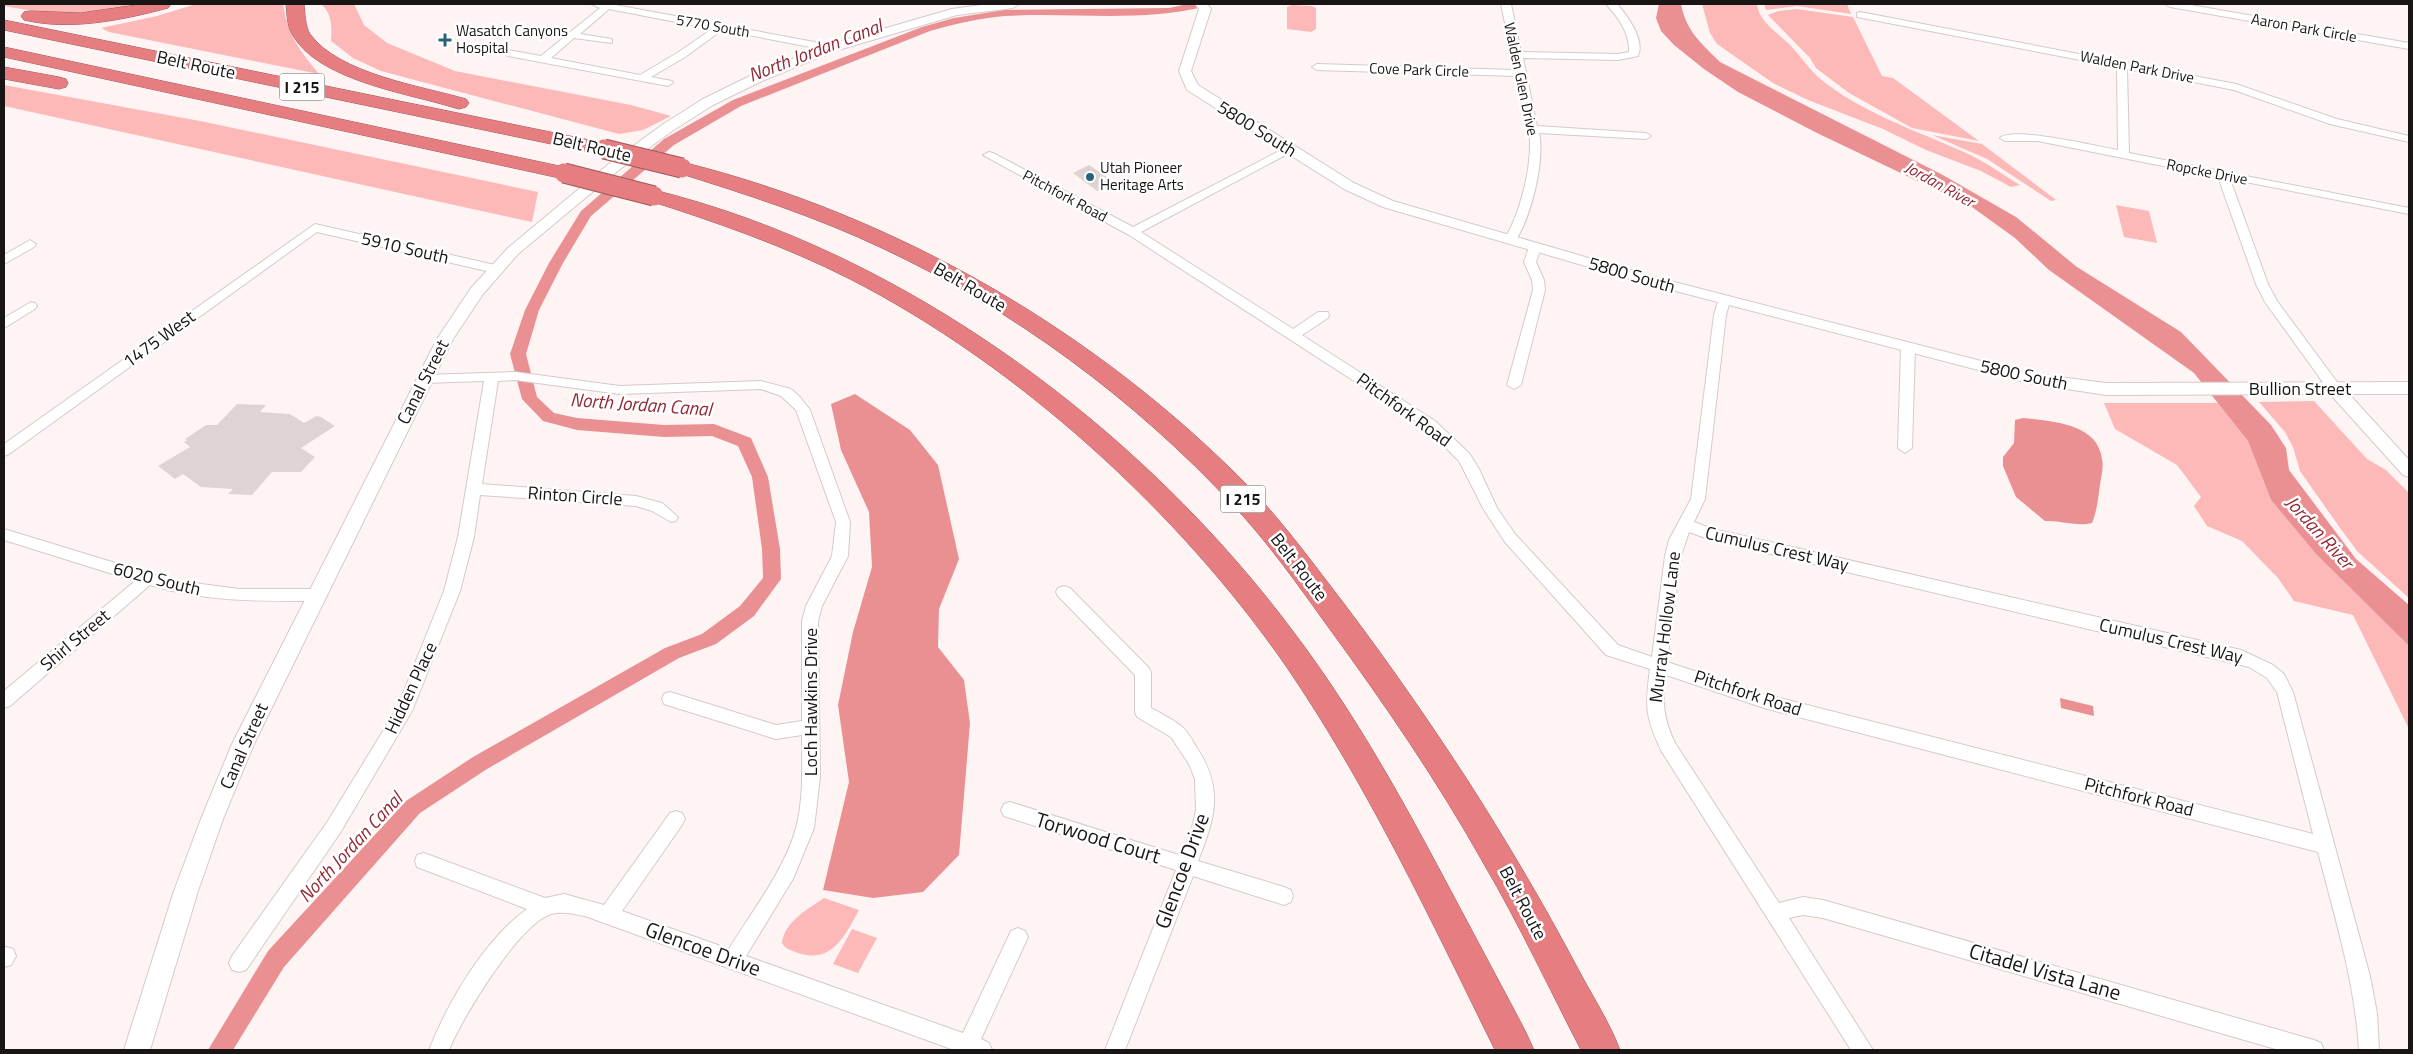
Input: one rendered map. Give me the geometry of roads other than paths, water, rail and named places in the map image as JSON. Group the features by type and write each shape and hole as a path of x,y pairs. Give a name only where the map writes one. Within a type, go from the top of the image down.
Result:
{"highway":[{"path":"4,13 45,18 82,18 125,12 162,4"},
{"path":"294,4 301,33 332,63 372,78 435,95 603,149"},
{"name":"Belt Route","path":"4,25 603,149 682,168 756,190 827,216 892,244 956,277 1022,317 1078,356 1181,439 1240,496 1285,546 1388,685 1500,860 1601,1050"},
{"name":"Belt Route","path":"4,52 493,157 654,196 725,218 810,252 907,301 965,336 1039,390 1144,482 1214,554 1250,595 1318,690 1375,782 1515,1050"},
{"path":"4,72 303,129 493,157"}],"street":[{"name":"Canal Street","path":"137,1050 186,891 215,812 243,744 424,379 462,310 495,269 579,195 647,142 687,114 748,82 831,48 949,14 1013,4"},
{"name":"Walden Glen Drive","path":"1506,4 1533,129 1534,151 1531,180 1519,225 1510,240"},
{"path":"1518,55 1618,57 1632,55 1635,52 1635,46 1619,10 1611,4"},
{"name":"Aaron Park Circle","path":"2170,4 2409,46"},
{"name":"5770 South","path":"601,5 831,48"},
{"path":"544,59 572,35 601,5"},
{"name":"5800 South","path":"1203,6 1184,72 1188,82 1200,93 1349,186 1388,204 1724,301 2028,378 2106,389 2190,390"},
{"name":"Walden Park Drive","path":"1860,15 2236,87 2334,122 2409,139"},
{"path":"642,78 681,55 719,28"},
{"path":"572,35 609,41"},
{"path":"508,53 668,83"},
{"path":"2122,64 2124,156"},
{"name":"Cove Park Circle","path":"1317,67 1522,73"},
{"path":"1533,129 1646,136"},
{"name":"Ropcke Drive","path":"2005,138 2038,138 2223,176 2409,211"},
{"path":"1133,232 1289,149"},
{"name":"Pitchfork Road","path":"989,155 1133,232 1393,398 1442,434 1472,469 1499,524 1598,637 1619,654 1699,677 1764,701 2327,846"},
{"path":"2223,176 2262,284 2271,302 2335,389 2409,471"},
{"name":"5910 South","path":"315,228 495,269"},
{"name":"1475 West","path":"4,451 315,228"},
{"path":"4,260 30,244"},
{"path":"1514,385 1540,290 1530,262 1535,247"},
{"name":"Murray Hollow Lane","path":"1724,301 1720,315 1698,500 1677,540 1672,556 1657,665 1654,701 1657,723 1662,735 1863,1050"},
{"path":"4,324 31,306"},
{"path":"1293,335 1323,315"},
{"path":"1905,448 1908,348"},
{"name":"Hidden Place","path":"239,963 334,827 404,711 452,591 466,537 492,376"},
{"name":"Loch Hawkins Drive","path":"424,379 515,376 620,390 761,385 779,389 798,401 809,425 843,522 840,556 814,606 810,621 811,777 805,828 786,873 733,960"},
{"name":"Bullion Street","path":"2190,390 2409,388"},
{"name":"Rinton Circle","path":"474,489 636,501 657,507 671,517"},
{"name":"Cumulus Crest Way","path":"1686,525 1711,534 2241,657 2258,663 2277,677 2284,687 2327,846 2364,994 2369,1050"},
{"name":"6020 South","path":"4,534 146,580 214,593 263,596 316,595"},
{"name":"Shirl Street","path":"4,701 146,580"},
{"name":"Glencoe Drive","path":"1064,592 1143,673 1143,712 1178,733 1203,776 1207,792 1206,811 1187,866 1115,1050"},
{"path":"670,699 776,732 810,727"},
{"name":"Torwood Court","path":"1010,810 1284,896"},
{"path":"608,915 676,819"},
{"name":"Glencoe Drive","path":"424,861 545,907 564,903 574,904 608,915 975,1048"},
{"name":"Citadel Vista Lane","path":"1775,913 1803,906 1828,910 2314,1050"},
{"path":"439,1050 445,1030 486,969 521,924 545,907"},
{"path":"975,1048 1018,937"}],"water":[{"name":"Jordan River","path":"1659,4 1681,4 1691,29 1720,62 1941,174 2016,217 2077,267 2181,332 2271,425 2286,448 2289,470 2356,559 2409,605 2409,646 2316,554 2271,500 2248,441 2194,373 2049,270 2015,238 1972,207 1817,133 1738,92 1704,69 1674,45 1661,31 1656,18"},
{"path":"855,394 910,430 938,465 959,559 939,609 938,647 964,680 970,723 959,855 923,892 873,898 823,890 849,782 838,705 853,632 872,567 869,512 841,450 831,404"},
{"path":"2023,418 2072,426 2092,438 2099,447 2103,469 2092,523 2045,521 2016,497 2003,466 2003,457 2014,443 2015,420"},
{"path":"2060,698 2093,706 2094,716 2061,708"}],"waterway":[{"name":"North Jordan Canal","path":"220,1050 276,959 413,807 480,763 672,653 709,639 747,611 772,579 771,549 760,477 745,442 714,430 664,431 577,424 549,417 530,399 518,354 532,310 556,263 586,214 669,142 737,103 832,64 926,29 954,21 1004,13 1169,11 1203,4"}],"place":[{"name":"Wasatch Canyons Hospital","path":"445,40"},
{"name":"Utah Pioneer Heritage Arts","path":"1090,177"}]}
